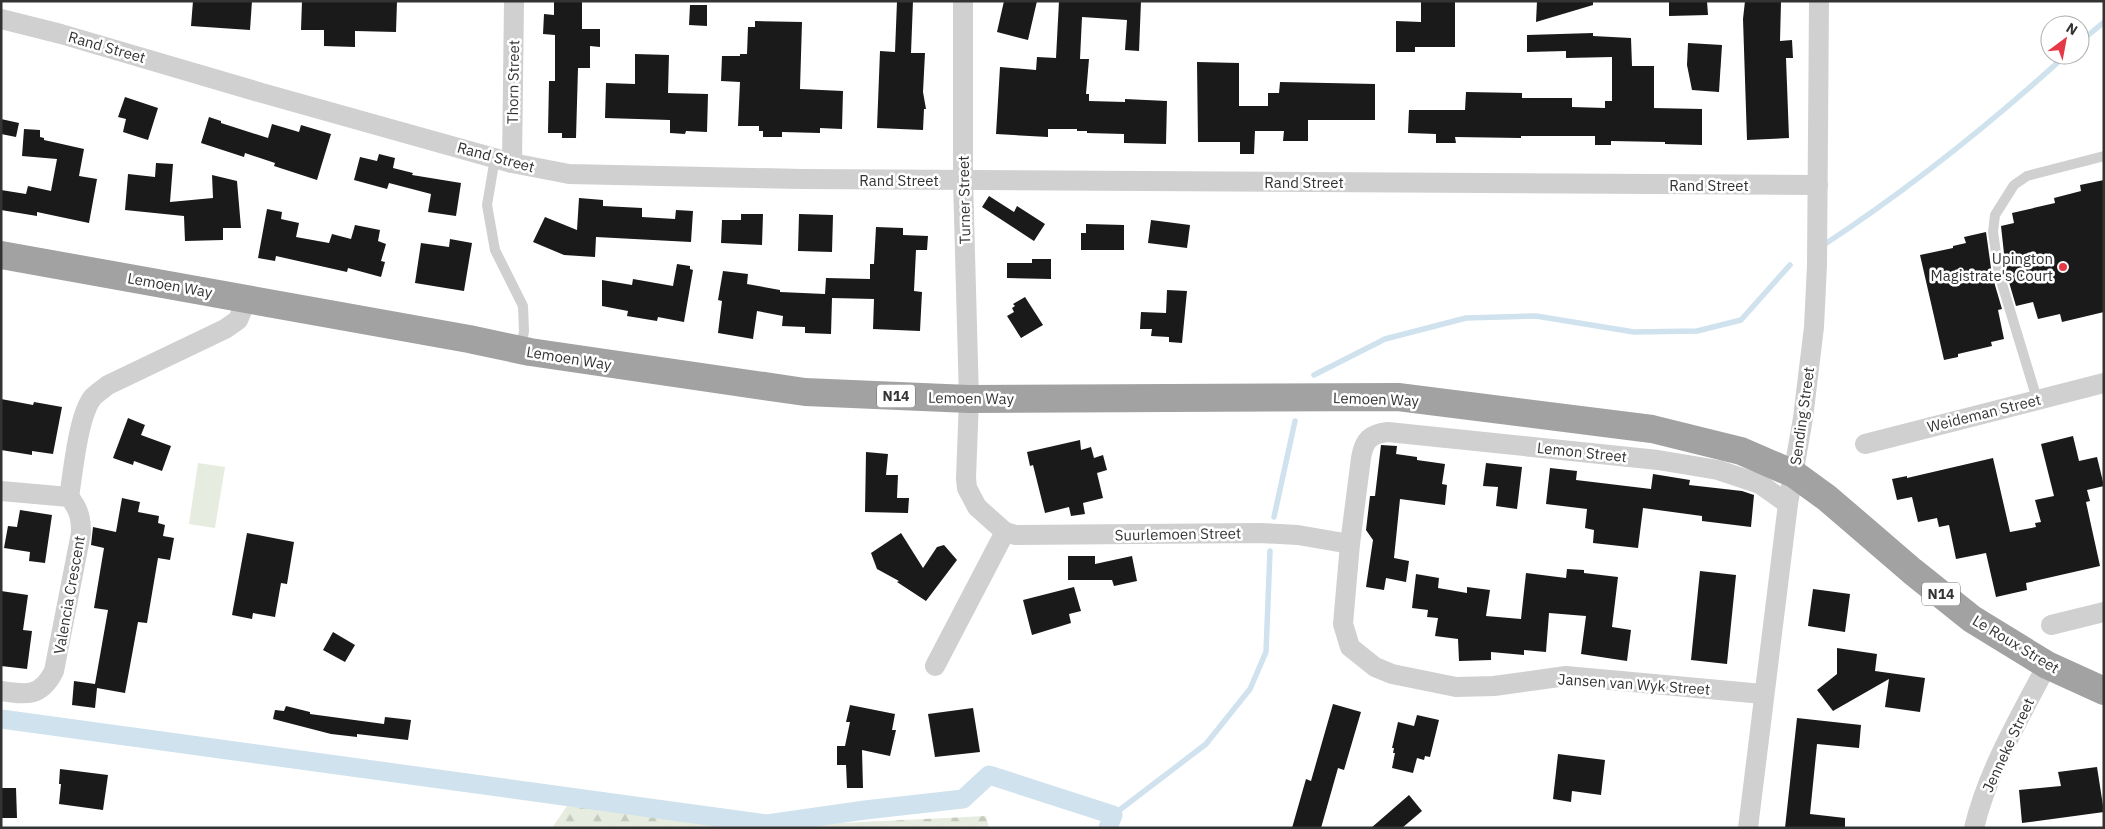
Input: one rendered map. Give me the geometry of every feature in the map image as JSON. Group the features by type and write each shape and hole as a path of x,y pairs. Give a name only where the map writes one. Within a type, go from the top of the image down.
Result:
{"highway":[{"name":"Lemoen Way","path":"1,255 469,339 521,351 805,392 969,400 1398,397 1652,429 1741,451 1794,474"},
{"name":"Le Roux Street","path":"1794,474 1827,498 1958,608 1992,632 2047,665 2104,691"}],"street":[{"name":"Thorn Street","path":"503,160 514,1"},
{"name":"Turner Street","path":"963,1 963,180 969,400"},
{"name":"Sending Street","path":"1748,828 1763,694 1788,504 1803,418 1814,327 1817,265 1820,1"},
{"name":"Rand Street","path":"1,19 61,34 262,93 503,160 550,171 582,175 794,179 1818,186"},
{"path":"1,491 69,497 78,441 87,407 93,398 108,385 225,329 238,320 247,299"},
{"name":"Weideman Street","path":"1865,444 2104,383"},
{"path":"935,666 1005,532 977,507 967,488 966,459 969,400"},
{"name":"Lemon Street","path":"1369,438 1376,434 1388,432 1658,460 1718,470 1739,476 1760,484 1788,504"},
{"name":"Jansen van Wyk Street","path":"1369,438 1362,449 1342,616 1345,635 1350,648 1364,660 1392,674 1456,687 1494,686 1566,676 1763,694"},
{"name":"Valencia Crescent","path":"1,691 17,693 38,691 47,684 57,664 81,534 80,514 77,506 69,497"},
{"name":"Suurlemoen Street","path":"1005,532 1029,536 1260,533 1298,536 1350,544"},
{"path":"2051,625 2104,612"},
{"name":"Jenneke Street","path":"1974,828 1989,784 2007,743 2047,665"}],"lane":[{"path":"2038,400 1999,274 1993,232 1995,216 2014,185 2027,176 2104,156"},
{"path":"503,160 487,205 495,250 523,306 524,331 521,351"}],"green space":[{"path":"198,463 225,467 215,528 189,524"},
{"path":"567,806 781,826 986,816 989,828 552,828"}],"building":[{"path":"193,1 252,1 250,30 191,26"},
{"path":"302,1 397,1 396,32 355,31 355,47 324,46 324,30 301,30"},
{"path":"554,1 582,1 582,29 600,29 600,47 590,46 590,68 578,68 576,138 562,138 562,133 548,133 549,81 555,81 555,35 543,34 544,14 554,15"},
{"path":"897,1 913,1 911,53 925,53 923,92 926,109 924,109 923,130 877,128 880,51 895,52"},
{"path":"1004,1 1037,1 1028,40 997,32"},
{"path":"1059,1 1141,1 1139,51 1125,50 1127,20 1082,17 1080,59 1089,59 1086,94 1089,94 1089,101 1125,102 1125,99 1167,101 1166,144 1124,143 1124,134 1087,133 1087,131 1077,131 1077,129 1048,129 1048,137 996,134 1000,67 1036,70 1037,57 1056,58"},
{"path":"1421,1 1455,1 1455,47 1415,47 1415,52 1396,52 1396,21 1421,22"},
{"path":"1537,1 1593,1 1593,5 1536,22"},
{"path":"1669,1 1707,1 1708,15 1669,16"},
{"path":"1745,1 1781,2 1780,41 1792,40 1793,58 1786,58 1789,138 1747,140 1743,19"},
{"path":"690,5 707,5 707,26 689,25"},
{"path":"755,21 802,22 800,89 843,91 842,129 820,128 820,133 782,132 782,137 763,137 763,131 759,131 759,126 738,126 740,82 721,81 722,56 747,54 748,27 755,27"},
{"path":"1593,33 1593,36 1631,38 1632,66 1654,66 1654,108 1702,109 1702,145 1611,141 1611,145 1595,145 1595,136 1455,137 1456,143 1436,143 1436,134 1408,133 1409,110 1465,110 1466,92 1522,93 1522,98 1572,98 1572,107 1605,108 1605,101 1612,101 1612,57 1566,58 1566,51 1527,52 1527,35"},
{"path":"1688,43 1722,45 1719,92 1692,90 1687,65"},
{"path":"635,54 669,55 668,93 708,94 707,132 686,131 685,134 670,133 670,120 605,118 606,83 635,84"},
{"path":"1197,62 1239,63 1239,106 1268,106 1268,93 1279,93 1280,82 1375,84 1375,120 1308,120 1308,141 1283,141 1284,131 1255,131 1254,154 1240,154 1240,142 1198,142"},
{"path":"125,97 158,108 148,140 123,132 126,119 118,117"},
{"path":"209,117 221,121 221,123 268,138 272,124 299,132 301,125 331,134 317,180 274,166 275,163 245,153 244,157 201,143"},
{"path":"1,119 19,123 16,137 1,134"},
{"path":"24,129 40,130 40,137 44,138 44,140 84,149 79,176 97,179 89,223 37,212 37,216 1,210 1,190 26,194 28,186 51,191 57,159 22,156"},
{"path":"379,154 395,158 393,168 413,173 412,175 461,183 456,216 428,212 431,194 389,183 387,189 354,180 360,157 377,161"},
{"path":"156,163 173,164 170,202 213,198 212,175 237,181 241,228 223,228 223,240 185,241 184,216 125,210 128,174 155,177"},
{"path":"2104,180 2104,312 2062,322 2060,314 2038,319 2033,302 2016,306 2006,272 2001,226 2014,223 2012,213 2055,203 2054,198 2081,191 2080,185"},
{"path":"989,196 1014,212 1017,206 1045,224 1034,241 982,207"},
{"path":"579,198 603,200 603,206 642,208 642,217 675,219 676,210 693,211 691,242 596,237 595,257 564,255 533,242 545,217 577,230"},
{"path":"267,209 282,212 281,219 299,223 296,237 329,243 332,234 351,239 355,225 380,230 378,241 386,244 381,261 385,262 381,277 348,268 347,272 276,256 275,261 258,258"},
{"path":"741,214 763,214 762,245 721,243 722,220 741,220"},
{"path":"799,214 833,215 832,252 798,251"},
{"path":"1151,220 1190,225 1187,248 1148,243"},
{"path":"1086,224 1124,225 1124,250 1081,250 1081,233 1086,233"},
{"path":"876,227 903,228 903,235 928,236 927,250 916,250 914,291 922,292 920,331 873,329 874,299 832,298 831,334 805,333 805,327 782,326 783,316 757,311 753,339 718,333 722,301 718,300 723,271 748,274 747,284 780,290 780,292 825,294 826,278 870,279 870,264 874,264"},
{"path":"1986,232 1992,275 2002,309 1998,310 2004,339 1991,342 1992,346 1958,354 1958,357 1944,360 1920,255 1953,248 1953,246 1966,243 1964,237"},
{"path":"450,239 472,243 464,291 415,283 421,243 449,247"},
{"path":"1032,259 1051,259 1051,279 1007,278 1007,263 1032,263"},
{"path":"677,264 690,266 690,269 693,270 684,322 658,317 657,321 627,316 628,311 602,306 602,280 632,285 633,279 673,286"},
{"path":"1167,290 1187,291 1182,343 1169,342 1169,337 1151,336 1152,329 1140,329 1141,312 1166,313"},
{"path":"1025,297 1043,325 1021,338 1007,316 1014,312 1012,308 1015,306 1013,304"},
{"path":"1,399 33,405 34,402 62,407 53,454 32,451 32,455 1,450"},
{"path":"128,418 145,425 141,435 171,446 162,471 134,461 133,465 113,458"},
{"path":"2073,436 2079,461 2097,457 2104,486 2087,490 2090,501 2086,502 2100,566 2026,583 2027,590 1996,597 1986,553 1956,559 1949,525 1939,527 1937,518 1918,522 1912,497 1897,500 1892,479 1907,476 1907,478 1993,458 2010,532 2036,527 2035,523 2041,522 2035,500 2054,496 2041,444"},
{"path":"1080,440 1081,450 1091,447 1094,458 1103,455 1107,470 1097,473 1103,498 1083,503 1085,514 1071,516 1069,507 1045,513 1033,465 1030,466 1027,452"},
{"path":"1381,445 1397,446 1396,454 1417,457 1417,460 1445,464 1442,484 1447,485 1445,505 1400,499 1394,558 1409,561 1406,582 1386,578 1384,590 1366,587 1373,540 1366,530 1370,496 1375,496"},
{"path":"866,452 888,454 886,475 898,475 897,498 909,498 908,513 865,512"},
{"path":"1486,463 1522,467 1517,509 1496,506 1498,487 1483,486"},
{"path":"1550,468 1577,471 1576,480 1651,489 1653,474 1690,480 1689,485 1742,491 1754,495 1751,527 1702,521 1702,516 1643,508 1638,548 1593,543 1594,530 1585,528 1587,509 1546,504"},
{"path":"122,498 140,502 138,512 159,516 158,523 165,525 163,536 174,538 170,560 158,558 147,623 138,622 125,693 97,688 95,708 72,705 74,681 95,684 108,610 94,608 104,548 91,545 93,527 116,532"},
{"path":"20,510 52,515 45,563 29,561 30,552 4,548 8,526 17,527"},
{"path":"247,533 294,542 287,584 281,583 275,617 253,613 252,619 232,615"},
{"path":"901,533 923,568 937,547 944,545 957,560 926,601 897,582 899,581 877,569 871,553"},
{"path":"1068,556 1095,556 1095,564 1132,556 1137,581 1114,586 1112,580 1068,580"},
{"path":"1567,569 1584,570 1584,573 1618,577 1612,627 1631,630 1627,661 1581,654 1586,616 1549,613 1546,652 1524,650 1524,655 1491,652 1491,660 1459,661 1458,639 1435,636 1438,618 1427,617 1428,610 1412,608 1416,574 1439,578 1438,588 1467,593 1467,587 1490,590 1486,616 1521,619 1526,573 1566,578"},
{"path":"1700,571 1736,575 1727,664 1691,660"},
{"path":"1074,587 1081,611 1069,614 1071,623 1032,635 1023,600"},
{"path":"1813,589 1850,594 1845,632 1808,626"},
{"path":"1,591 28,595 23,630 32,631 27,669 1,666"},
{"path":"333,632 355,645 345,662 323,650"},
{"path":"1837,648 1877,654 1875,671 1925,678 1920,712 1885,707 1889,679 1833,711 1817,690 1837,674"},
{"path":"1333,704 1361,712 1344,770 1338,768 1321,828 1292,828 1306,779 1311,781"},
{"path":"850,705 895,714 892,730 896,730 890,756 862,750 863,788 847,788 846,765 837,765 837,746 845,746 850,722 846,722"},
{"path":"286,706 310,712 310,714 384,724 385,717 411,720 408,740 357,734 357,737 331,734 273,719 275,710 284,711"},
{"path":"973,708 980,752 935,757 928,714"},
{"path":"1417,715 1439,720 1430,757 1425,756 1424,760 1417,758 1413,773 1392,768 1395,753 1393,753 1394,748 1392,748 1398,722 1414,726"},
{"path":"1797,718 1861,725 1859,748 1817,744 1810,814 1845,818 1845,828 1785,828"},
{"path":"1558,754 1605,760 1601,795 1572,791 1571,802 1553,799"},
{"path":"2097,767 2104,812 2022,823 2019,790 2061,786 2058,772"},
{"path":"60,769 108,775 103,810 59,804"},
{"path":"1,788 16,788 17,818 1,818"},
{"path":"1409,795 1422,811 1402,828 1371,828"}],"waterway":[{"path":"2090,34 2104,22"},
{"path":"1822,246 1886,202 1948,155 2055,65"},
{"path":"1314,375 1385,339 1466,318 1536,316 1634,332 1697,331 1741,320 1790,265"},
{"path":"1274,517 1295,421"},
{"path":"1113,815 1206,744 1250,689 1266,652 1270,551"},
{"path":"1,719 767,824 963,799 989,775 1113,815 1108,828"}],"place":[{"name":"Upington Magistrate's Court","path":"2063,267"}]}
